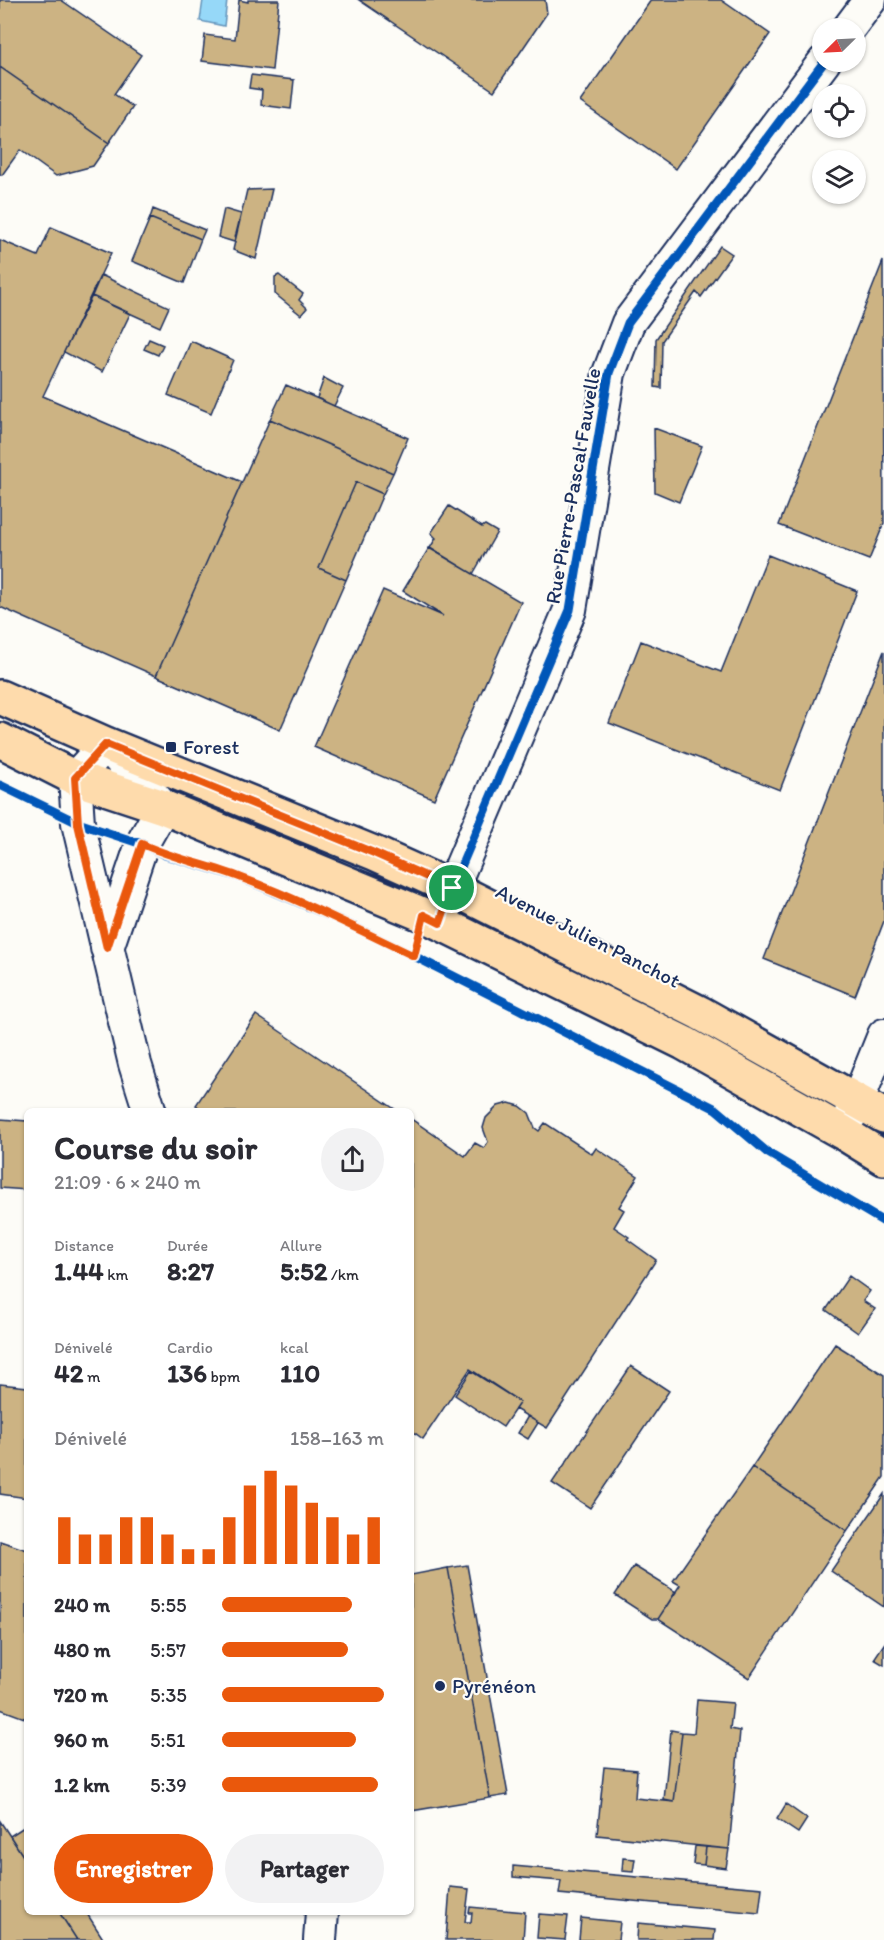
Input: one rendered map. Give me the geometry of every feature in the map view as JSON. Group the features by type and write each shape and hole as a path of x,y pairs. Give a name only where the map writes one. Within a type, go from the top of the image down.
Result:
{"main road":[{"name":"Avenue Julien Panchot","path":"0,697 106,744 374,853 452,888 700,1013 871,1108"},
{"path":"0,740 75,778 163,807 440,923 684,1043 884,1158"}],"street":[{"path":"856,18 870,0"},
{"name":"Rue Pierre-Pascal Fauvelle","path":"440,923 452,888 570,610 609,373 628,323 816,72"},
{"path":"107,948 142,844 163,807 106,744 75,778 78,824 107,948 135,1064 149,1108"},
{"path":"842,1132 871,1108 884,1035"},
{"path":"320,1940 322,1915"}],"water":[{"path":"203,0 227,0 224,26 200,21"}],"building":[{"path":"0,0 61,0 141,55 114,94 133,107 109,143 0,67"},
{"path":"239,0 248,2 248,0 279,0 272,70 202,61 205,35 235,39"},
{"path":"359,0 545,0 547,13 494,91"},
{"path":"651,0 721,0 770,34 676,169 580,102"},
{"path":"0,67 109,143 93,166 56,176 20,150 2,175 0,174"},
{"path":"251,75 294,80 291,109 261,105 262,90 249,88"},
{"path":"272,189 256,259 233,250 247,190"},
{"path":"153,209 205,230 201,239 150,218"},
{"path":"224,209 241,214 234,242 218,237"},
{"path":"150,218 201,239 184,283 132,261"},
{"path":"51,227 111,253 43,396 242,482 156,676 0,607 0,240 38,256"},
{"path":"720,246 732,254 701,297 696,292 662,341 661,388 655,387 656,339"},
{"path":"883,261 884,523 869,560 779,525"},
{"path":"101,275 169,307 160,327 92,296"},
{"path":"279,275 303,294 299,300 307,308 301,315 275,294 275,277"},
{"path":"92,296 130,314 102,372 64,352"},
{"path":"149,339 163,345 158,355 144,349"},
{"path":"191,341 233,360 211,413 168,395"},
{"path":"324,378 343,388 334,406 317,398"},
{"path":"286,385 408,438 393,473 270,419"},
{"path":"270,419 393,473 383,494 356,482 319,568 346,580 280,730 156,676"},
{"path":"654,428 702,446 679,502 655,492"},
{"path":"356,482 383,494 346,580 319,568"},
{"path":"449,506 482,527 485,525 497,532 473,574 430,548 436,538 431,533"},
{"path":"429,548 521,602 434,799 314,747 383,590 443,616 403,591"},
{"path":"768,555 857,591 780,790 609,723 641,641 721,672"},
{"path":"884,651 884,921 855,996 764,959"},
{"path":"256,1015 393,1108 200,1108 196,1105"},
{"path":"509,1103 520,1106 529,1113 535,1128 539,1131 545,1123 592,1154 596,1148 638,1176 619,1207 624,1210 614,1227 656,1260 547,1428 515,1409 520,1402 470,1369 423,1439 414,1432 414,1121 465,1156 475,1143 484,1148 488,1142 483,1128 486,1118 498,1106"},
{"path":"0,1119 24,1121 24,1190 0,1188"},
{"path":"849,1276 870,1291 863,1301 875,1309 858,1333 826,1310"},
{"path":"835,1344 884,1375 884,1477 847,1531 752,1467"},
{"path":"631,1366 669,1391 590,1508 552,1483"},
{"path":"471,1371 520,1402 503,1427 455,1395"},
{"path":"0,1384 24,1387 24,1498 0,1494"},
{"path":"528,1416 538,1423 528,1439 518,1433"},
{"path":"752,1467 847,1531 749,1678 658,1619 680,1585 673,1581"},
{"path":"884,1494 884,1607 831,1571"},
{"path":"0,1541 24,1549 24,1718 0,1709"},
{"path":"467,1565 508,1795 490,1798 448,1568"},
{"path":"634,1566 676,1592 658,1619 652,1619 615,1595"},
{"name":"Pyrénéon","path":"448,1568 490,1798 414,1811 414,1574"},
{"path":"884,1644 884,1665 874,1659"},
{"path":"697,1700 733,1703 730,1729 740,1731 729,1849 597,1835 604,1767 637,1770 635,1798 674,1802 682,1732 694,1733"},
{"path":"671,1730 682,1732 674,1802 664,1800"},
{"path":"786,1804 807,1819 798,1833 777,1819"},
{"path":"0,1821 24,1857 24,1915 61,1915 77,1940 0,1940"},
{"path":"24,1827 24,1857 10,1836"},
{"path":"695,1846 706,1847 704,1865 693,1864"},
{"path":"706,1847 729,1849 726,1868 704,1865"},
{"path":"623,1858 635,1859 633,1872 622,1871"},
{"path":"513,1866 762,1888 759,1913 559,1894 561,1881 513,1877"},
{"path":"450,1887 469,1889 465,1922 471,1922 470,1907 525,1912 523,1940 446,1940"},
{"path":"539,1914 568,1916 565,1940 537,1938"},
{"path":"61,1915 88,1915 104,1940 77,1940"},
{"path":"581,1918 620,1922 618,1940 579,1940"},
{"path":"638,1923 715,1930 714,1940 637,1940"}],"cycle path":[{"path":"440,923 452,888 570,610 609,373 628,323 816,72"},
{"path":"0,785 78,823 142,844 165,855 242,878 342,921 414,956 716,1109 768,1153 884,1222"}],"place":[{"name":"Forest","path":"171,747"},
{"name":"Pyrénéon","path":"440,1686"}],"route":[{"path":"106,744 374,853 452,888 440,923 424,915 414,956 342,921 242,878 165,855 142,844 107,948 78,824 75,778 106,744"}]}
